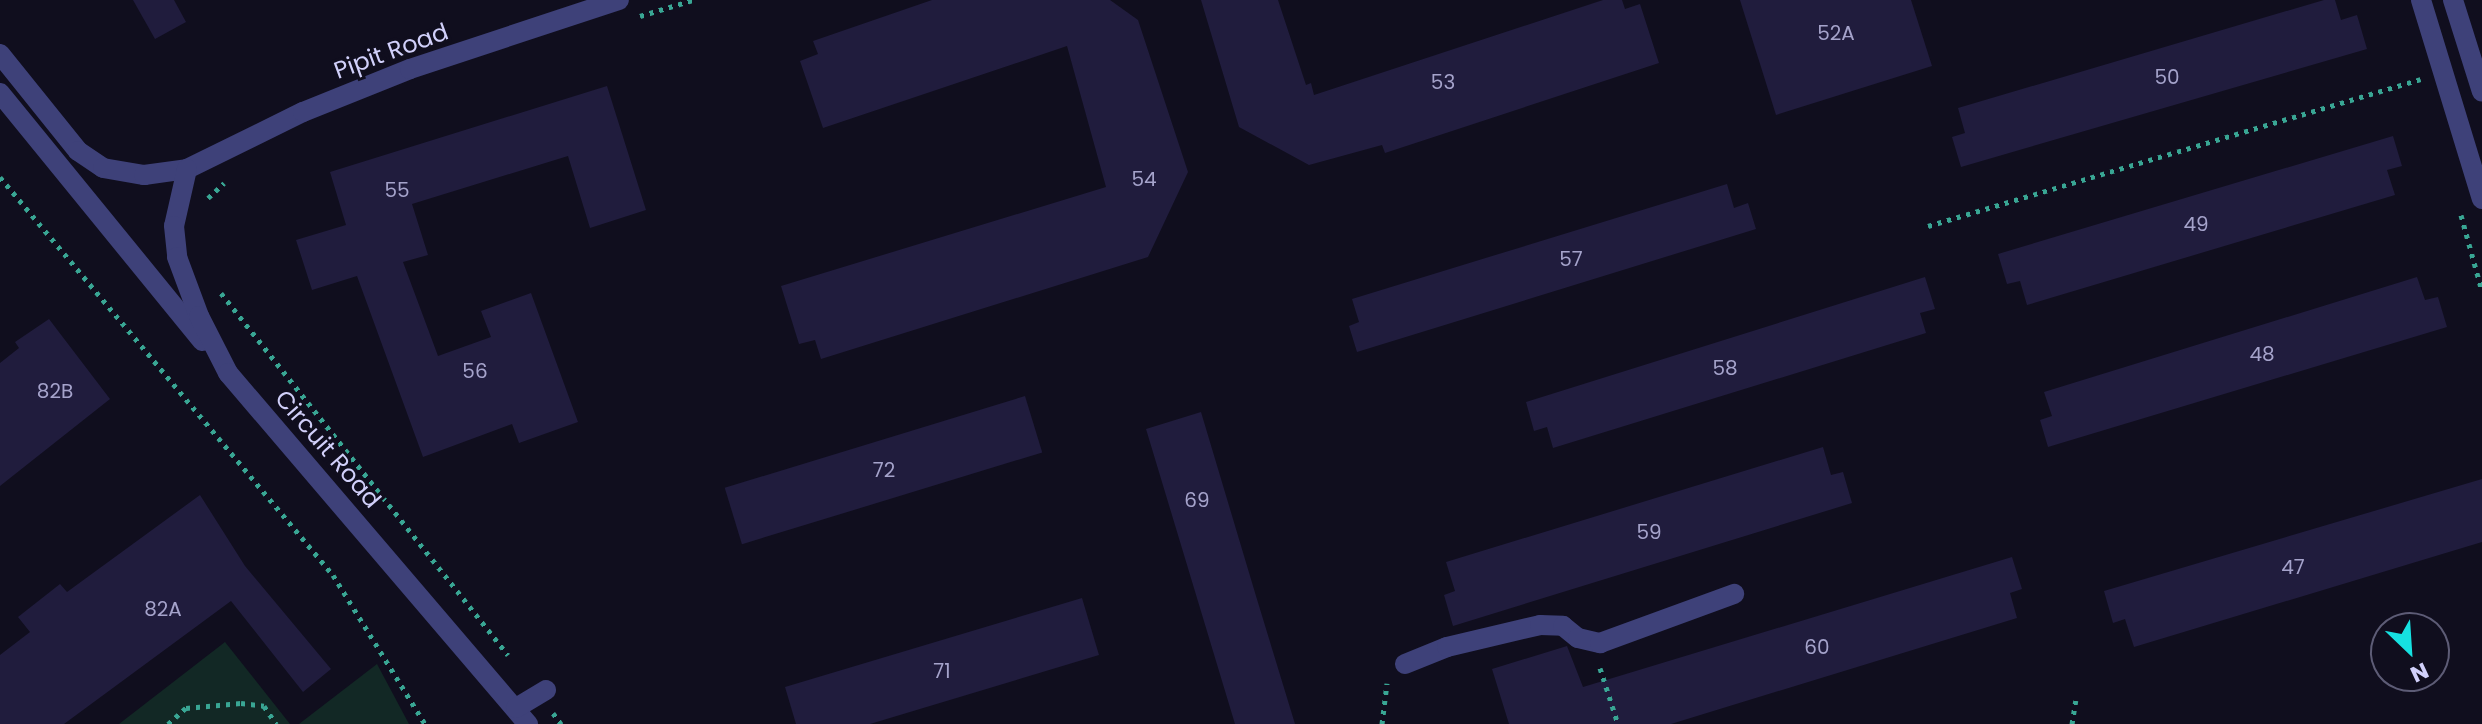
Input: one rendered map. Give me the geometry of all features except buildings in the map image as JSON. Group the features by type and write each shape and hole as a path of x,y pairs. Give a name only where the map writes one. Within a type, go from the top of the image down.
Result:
{"street":[{"name":"Pipit Road","path":"0,54 50,121 78,151 103,168 144,175 187,169 303,112 410,69 619,0"},
{"path":"2421,0 2482,199"},
{"path":"2453,0 2482,92"},
{"path":"0,93 228,373"},
{"name":"Circuit Road","path":"187,169 174,226 177,257 199,316 228,373 522,716"},
{"path":"1405,664 1447,647 1540,625 1563,626 1592,641 1640,632 1734,594"},
{"path":"522,716 542,692"}],"path":[{"path":"634,18 693,0"},
{"path":"1928,226 2422,79"},
{"path":"203,211 208,198 233,175"},
{"path":"0,177 333,575 425,724"},
{"path":"214,283 510,657"},
{"path":"1592,641 1618,724"},
{"path":"1382,724 1388,668 1405,664"},
{"path":"542,692 561,724"},
{"path":"2072,724 2076,700"},
{"path":"168,724 186,708 241,703 264,706 276,724"}],"green space":[{"path":"225,642 290,724 119,724"},
{"path":"377,664 409,724 299,724"}]}
